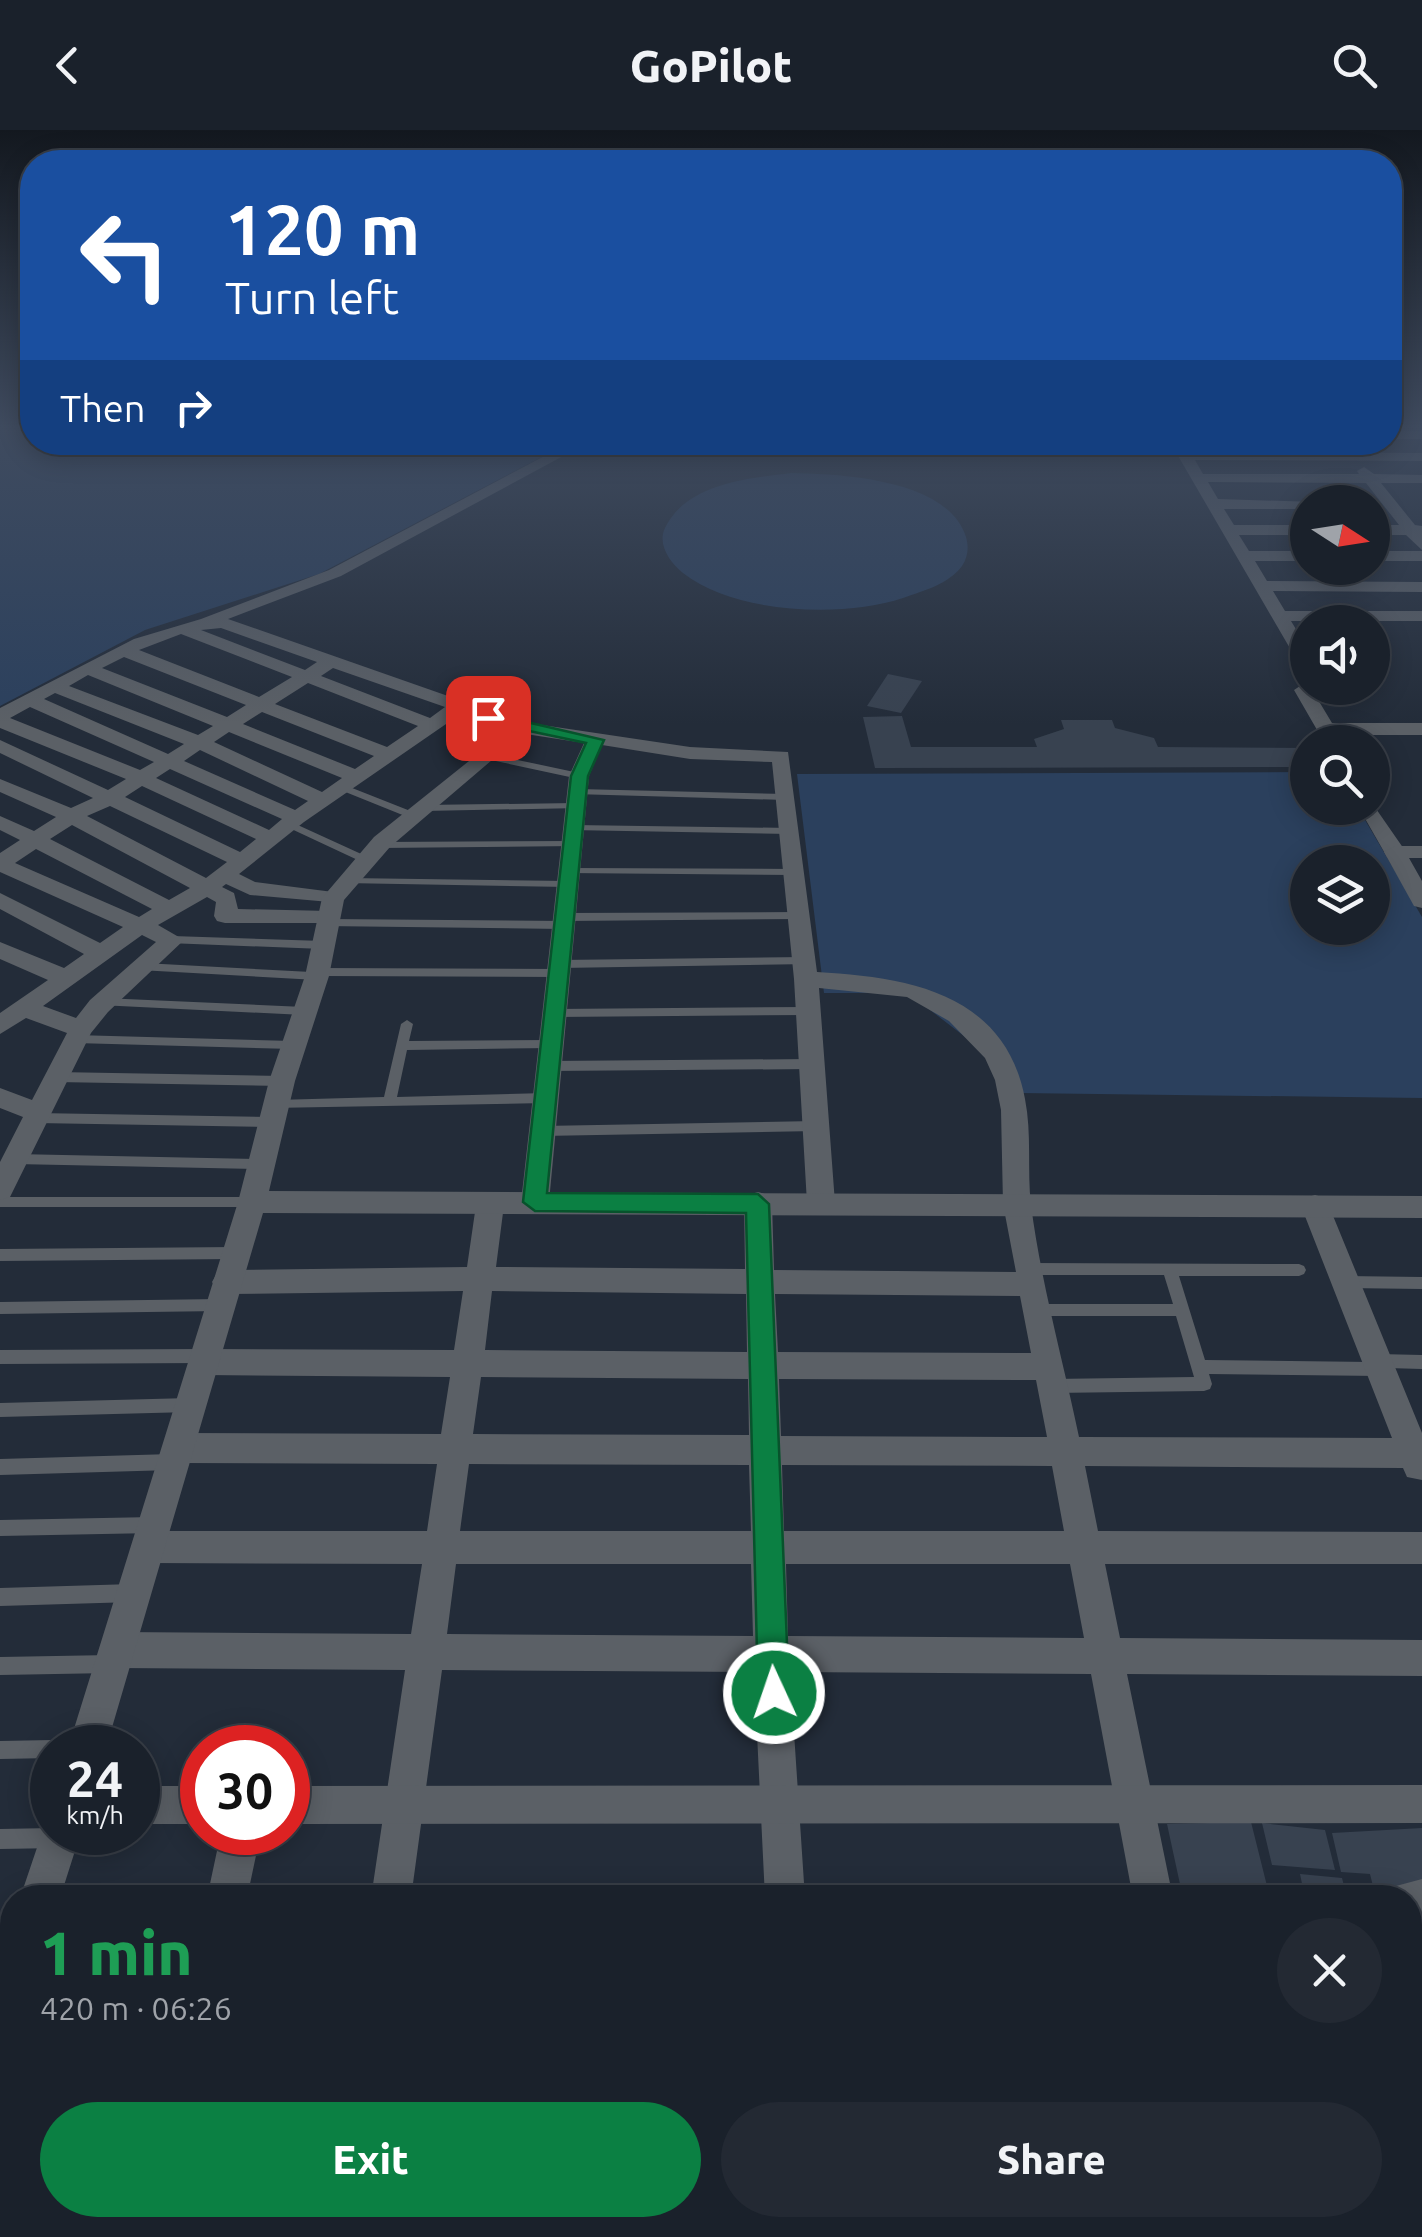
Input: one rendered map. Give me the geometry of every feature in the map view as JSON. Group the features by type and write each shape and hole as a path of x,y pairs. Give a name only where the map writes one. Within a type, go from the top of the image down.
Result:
{"street":[{"path":"0,718 154,636 207,622 336,573 422,527"},
{"path":"1226,527 1290,636"},
{"path":"1228,530 1290,530"},
{"path":"1390,530 1416,530 1422,546"},
{"path":"1243,556 1290,556"},
{"path":"1390,556 1422,556"},
{"path":"1261,586 1422,587"},
{"path":"1278,616 1422,616"},
{"path":"207,622 223,623 520,727 690,753 782,756 806,970 821,1204"},
{"path":"182,628 432,725"},
{"path":"125,651 389,755"},
{"path":"0,864 71,816 106,800 330,662"},
{"path":"90,669 228,725 341,788"},
{"path":"56,687 200,743 341,788"},
{"path":"30,700 166,761 286,827"},
{"path":"0,1034 12,1011 224,875 457,708"},
{"path":"0,718 141,778 286,827"},
{"path":"94,1725 252,1202 276,1103 332,913 373,852 520,727"},
{"path":"1390,732 1422,730"},
{"path":"535,1202 576,809 596,740"},
{"path":"0,746 106,800 224,875"},
{"path":"0,785 250,888 332,913"},
{"path":"0,822 168,909"},
{"path":"1379,825 1422,901"},
{"path":"1394,852 1422,852"},
{"path":"0,864 172,940 103,1002 78,1034 0,1189"},
{"path":"224,875 228,904 224,916 228,918 332,913"},
{"path":"0,900 100,953"},
{"path":"0,950 63,977"},
{"path":"806,970 912,990 950,1010 983,1039 1008,1078 1016,1138 1017,1204 1150,1885"},
{"path":"12,1011 78,1034"},
{"path":"0,1098 37,1116"},
{"path":"252,1202 1422,1207"},
{"path":"393,1885 490,1204"},
{"path":"758,1204 771,1655 784,1885"},
{"path":"175,1455 455,1449 1419,1460 1315,1206"},
{"path":"228,1280 760,1281 1033,1288"},
{"path":"205,1359 762,1366 1050,1376"},
{"path":"152,1536 441,1548 1422,1548"},
{"path":"114,1657 428,1653 1422,1658"},
{"path":"310,1805 1422,1804"},
{"path":"44,1885 54,1855"},
{"path":"230,1885 236,1855"}],"lane":[{"path":"485,756 576,809"},
{"path":"341,788 419,812 576,809 786,797"},
{"path":"286,827 373,852 576,809 790,831"},
{"path":"172,940 569,878 794,872"},
{"path":"332,913 564,921 800,916"},
{"path":"143,967 317,974 560,968 806,970"},
{"path":"103,1002 304,1011"},
{"path":"554,1013 809,1011"},
{"path":"389,1102 407,1024"},
{"path":"78,1034 293,1045"},
{"path":"402,1046 812,1064"},
{"path":"56,1077 276,1103"},
{"path":"37,1116 276,1103 546,1098"},
{"path":"542,1131 816,1126"},
{"path":"15,1159 261,1164"},
{"path":"0,1202 252,1202"},
{"path":"0,1256 228,1280"},
{"path":"1033,1288 1170,1270 1299,1270"},
{"path":"1050,1376 1204,1384 1170,1270"},
{"path":"0,1308 228,1280"},
{"path":"1345,1282 1422,1283"},
{"path":"1033,1288 1182,1310"},
{"path":"0,1357 205,1359"},
{"path":"1199,1367 1422,1362"},
{"path":"0,1410 191,1406"},
{"path":"0,1467 175,1455"},
{"path":"0,1528 152,1536"},
{"path":"0,1597 134,1593"},
{"path":"0,1666 114,1657"},
{"path":"0,1750 30,1749"},
{"path":"0,1839 30,1837"}],"shaded area":[{"path":"0,527 408,527 319,574 145,630 0,706"},
{"path":"960,527 967,552 957,572 927,590 903,598 851,608 790,608 731,597 683,573 669,559 664,547 665,528"},
{"path":"1290,772 1290,825 1368,825 1380,845 1290,845 1290,945 1390,945 1390,862 1422,917 1422,1098 1019,1093 973,1043 908,993 824,993 797,774"}],"building":[{"path":"888,674 922,681 901,713 867,706"},
{"path":"902,716 911,747 1037,747 1034,739 1064,729 1061,720 1112,720 1115,728 1154,738 1158,747 1290,748 1290,767 875,768 863,717"},
{"path":"1251,1822 1267,1885 1180,1885 1167,1824"},
{"path":"1262,1823 1325,1830 1335,1870 1272,1865"},
{"path":"1422,1828 1422,1885 1373,1885 1370,1874 1341,1872 1332,1833"},
{"path":"1300,1874 1342,1878 1344,1885 1302,1885"}],"route":[{"path":"488,718 596,740 580,772 535,1202 758,1204 774,1693"}]}
